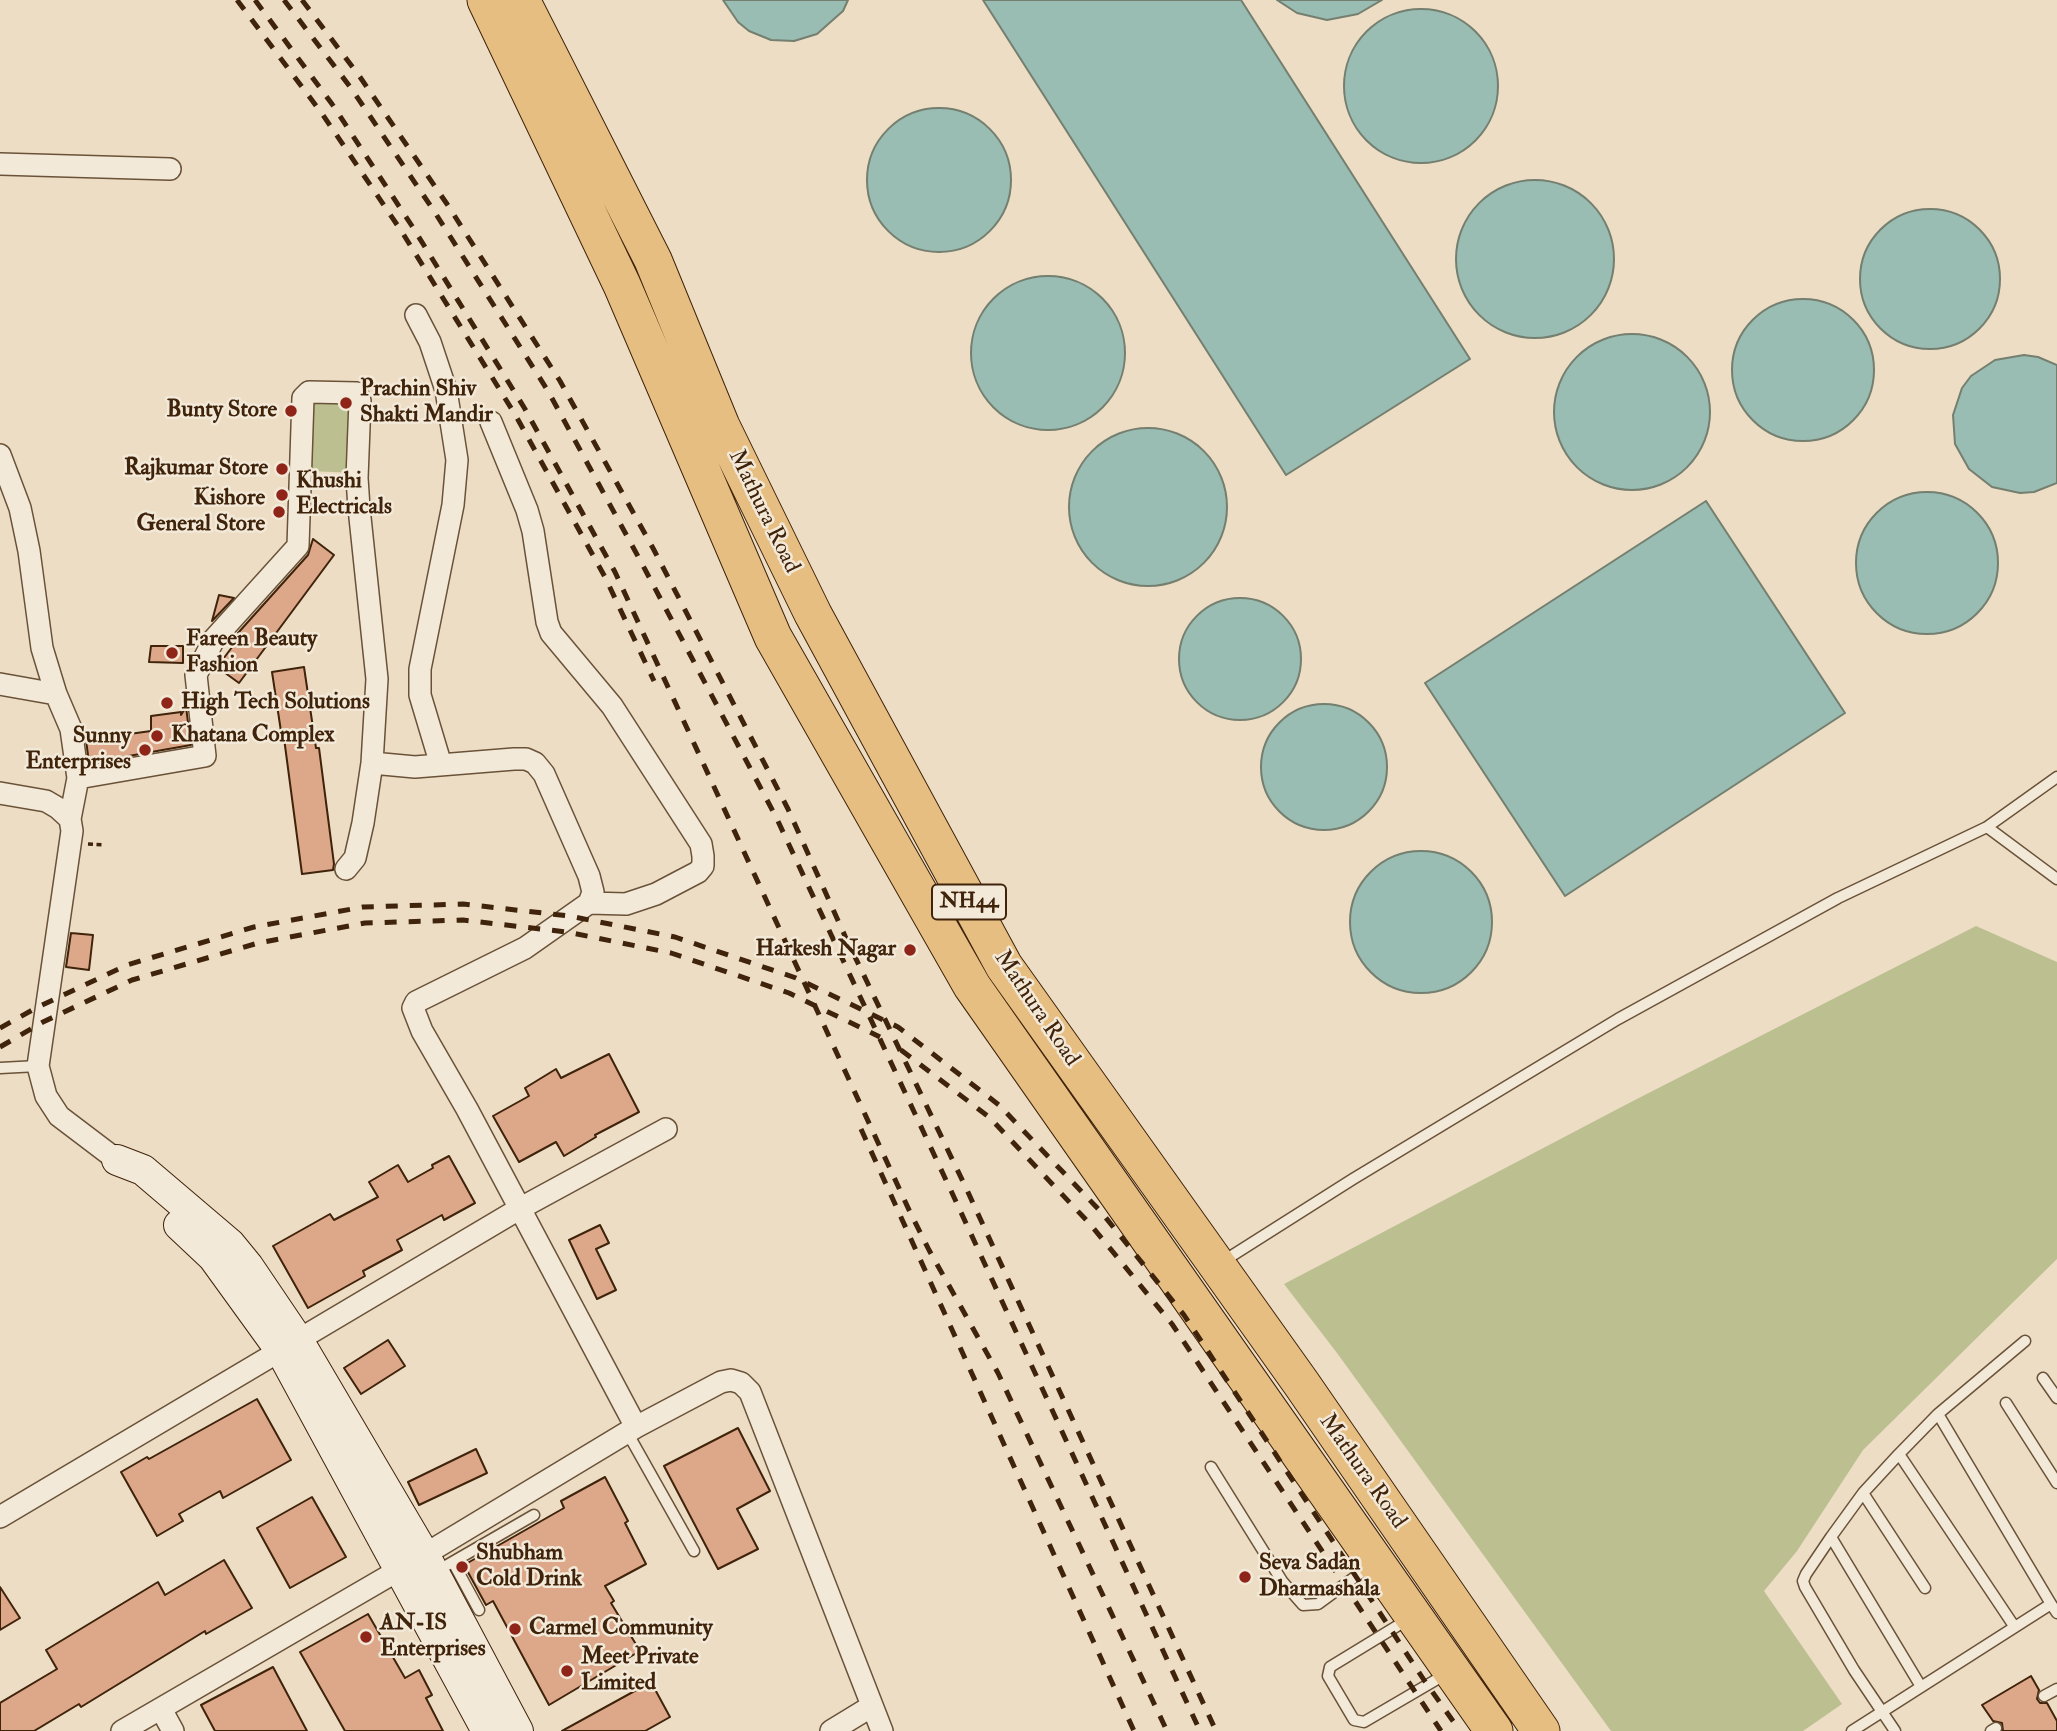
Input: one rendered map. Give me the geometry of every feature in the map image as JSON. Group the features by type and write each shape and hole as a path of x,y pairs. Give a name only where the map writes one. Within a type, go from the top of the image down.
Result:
{"highway":[{"name":"Mathura Road","path":"486,0 622,285 773,637 959,962 980,998 1494,1731"},
{"name":"Mathura Road","path":"521,0 653,260 721,426 813,614 1004,966 1217,1265 1541,1731"}],"street":[{"path":"0,164 170,169"},
{"path":"416,315 430,342 446,390 457,460 453,505 420,669 420,695 441,765"},
{"path":"78,778 205,756 196,675 214,639 298,546 302,401 309,392 356,393 360,401 357,478 359,508 377,678 372,763 355,858 346,869"},
{"path":"491,422 533,531 551,633 612,706 701,844 703,866 698,872 656,894 626,904 589,902"},
{"path":"0,455 20,508 29,551 42,648 56,694 71,729 78,778 70,819 72,831 38,1066 46,1096 59,1116 117,1160 129,1179 213,1257 290,1345 437,1563 518,1731"},
{"path":"0,684 56,694"},
{"path":"372,763 415,767 526,759 544,774 589,876 593,892 589,902 525,948 416,1002 413,1008 422,1031 467,1109 632,1429"},
{"path":"0,793 46,801 70,819"},
{"path":"0,1517 519,1209 666,1129"},
{"path":"290,1345 399,1570 487,1731"},
{"path":"122,1731 399,1570 437,1563 632,1429 722,1382 731,1380 750,1392 882,1731"},
{"path":"831,1731 872,1706"},
{"path":"161,1709 173,1731"}],"lane":[{"path":"1217,1265 1353,1179 1618,1020 1838,898 1987,827 2057,778"},
{"path":"1987,827 2057,880"},
{"path":"1,1069 38,1066"},
{"path":"1895,1731 1803,1581 1830,1537 1863,1493 1938,1414 2025,1340"},
{"path":"2043,1378 2055,1393"},
{"path":"2006,1403 2057,1483"},
{"path":"1852,1731 2014,1626 2054,1608 1938,1414"},
{"path":"632,1429 694,1551"},
{"path":"1899,1454 2014,1626"},
{"path":"1211,1467 1282,1581 1303,1605 1318,1604 1377,1562"},
{"path":"1863,1493 1925,1588"},
{"path":"479,1610 437,1563 534,1514"},
{"path":"1830,1537 1920,1685"},
{"path":"1415,1615 1330,1667 1328,1676 1354,1720 1364,1722 1451,1671"},
{"path":"2044,1696 2057,1689"}],"green space":[{"path":"314,401 350,401 357,473 308,471"},
{"path":"1976,926 2057,962 2057,1259 1863,1450 1797,1551 1764,1591 1842,1704 1803,1731 1611,1731 1284,1284 1631,1102"}],"water":[{"path":"723,0 848,0 843,11 817,34 794,41 771,40 749,31 738,22"},
{"path":"983,0 1241,0 1470,359 1286,475"},
{"path":"1277,0 1382,0 1358,14 1327,20 1297,13"},
{"path":"1421,9 1451,14 1476,31 1493,56 1498,86 1493,116 1476,141 1451,158 1421,163 1391,158 1366,141 1349,116 1344,86 1349,56 1366,31 1391,14"},
{"path":"939,108 967,113 990,129 1006,152 1011,180 1006,208 990,231 967,247 939,252 911,247 888,231 872,208 867,180 872,152 888,129 911,113"},
{"path":"1535,180 1565,186 1591,203 1608,229 1614,259 1608,289 1591,315 1565,332 1535,338 1505,332 1479,315 1462,289 1456,259 1462,229 1479,203 1505,186"},
{"path":"1930,209 1957,214 1980,229 1995,252 2000,279 1995,306 1980,329 1957,344 1930,349 1903,344 1880,329 1865,306 1860,279 1865,252 1880,229 1903,214"},
{"path":"1048,276 1078,281 1103,298 1120,323 1125,353 1120,383 1103,408 1078,425 1048,430 1018,425 993,408 976,383 971,353 976,323 993,298 1018,281"},
{"path":"1803,299 1830,304 1853,320 1869,343 1874,370 1869,397 1853,420 1830,436 1803,441 1776,436 1753,420 1737,397 1732,370 1737,343 1753,320 1776,304"},
{"path":"1632,334 1662,340 1687,357 1704,382 1710,412 1704,442 1687,467 1662,484 1632,490 1602,484 1577,467 1560,442 1554,412 1560,382 1577,357 1602,340"},
{"path":"2024,355 2038,357 2057,365 2057,483 2034,492 2020,493 1992,487 1969,469 1955,444 1953,415 1962,388 1971,376 1995,360"},
{"path":"1148,428 1178,434 1204,451 1221,477 1227,507 1221,537 1204,563 1178,580 1148,586 1118,580 1092,563 1075,537 1069,507 1075,477 1092,451 1118,434"},
{"path":"1927,492 1954,497 1977,513 1993,536 1998,563 1993,590 1977,613 1954,629 1927,634 1900,629 1877,613 1861,590 1856,563 1861,536 1877,513 1900,497"},
{"path":"1706,501 1845,713 1565,896 1425,683"},
{"path":"1240,598 1264,602 1283,616 1297,635 1301,659 1297,683 1283,702 1264,716 1240,720 1216,716 1197,702 1183,683 1179,659 1183,635 1197,616 1216,602"},
{"path":"1324,704 1348,709 1368,723 1382,743 1387,767 1382,791 1368,811 1348,825 1324,830 1300,825 1280,811 1266,791 1261,767 1266,743 1280,723 1300,709"},
{"path":"1421,851 1448,857 1471,872 1486,895 1492,922 1486,949 1471,972 1448,987 1421,993 1394,987 1371,972 1356,949 1350,922 1356,895 1371,872 1394,857"}],"building":[{"path":"313,539 334,555 239,683 217,667 242,634 238,633 308,555"},
{"path":"219,595 234,598 212,621"},
{"path":"151,646 183,646 183,663 149,662"},
{"path":"304,667 316,748 319,748 334,864 333,870 302,874 284,738 272,672"},
{"name":"Khatana Complex","path":"186,707 191,745 89,763 86,740 151,731 151,716 181,712 181,715"},
{"path":"71,933 93,935 89,970 66,967"},
{"path":"609,1054 639,1112 595,1135 596,1137 564,1156 556,1142 519,1162 493,1116 529,1096 525,1088 556,1069 561,1078"},
{"path":"449,1156 475,1203 444,1220 442,1215 397,1240 402,1250 363,1271 365,1276 308,1308 273,1246 330,1214 334,1220 378,1197 369,1182 398,1165 408,1182"},
{"path":"600,1225 609,1243 596,1249 616,1290 597,1299 569,1240"},
{"path":"388,1340 405,1366 361,1394 344,1368"},
{"path":"257,1399 291,1460 223,1498 220,1491 179,1514 183,1521 157,1536 121,1472"},
{"path":"738,1428 770,1491 737,1509 758,1549 718,1569 664,1466"},
{"path":"476,1449 487,1473 419,1505 408,1482"},
{"path":"605,1477 646,1564 605,1586 614,1601 611,1603 640,1651 549,1705 493,1601 486,1605 464,1565 564,1508 561,1501"},
{"path":"312,1497 346,1557 290,1588 257,1528"},
{"path":"224,1560 252,1608 206,1634 205,1631 81,1707 79,1704 34,1731 0,1731 0,1703 57,1669 46,1650 158,1582 165,1595"},
{"path":"0,1587 20,1618 0,1630"},
{"path":"368,1614 405,1678 419,1670 432,1695 426,1698 443,1731 345,1731 300,1652"},
{"path":"273,1667 307,1731 215,1731 201,1705"},
{"path":"2031,1676 2039,1690 2037,1699 2040,1703 2047,1703 2057,1721 2057,1731 2003,1731 2002,1723 1993,1721 1982,1705"},
{"path":"651,1682 670,1717 645,1731 562,1731"}],"railway":[{"path":"237,0 323,115 402,232 516,416 605,577 654,681"},
{"path":"255,0 332,104 412,226 525,409 615,572 910,1212 998,1373 1167,1731"},
{"path":"284,0 351,88 434,211 548,391 776,817 1200,1731"},
{"path":"302,0 360,77 447,204 560,381 654,550 788,809 1216,1731"},
{"path":"0,1028 127,965 254,927 363,907 463,904 569,916 675,937 796,978 898,1027 999,1105 1102,1213 1184,1315 1460,1731"},
{"path":"0,1047 43,1022 132,980 258,943 365,923 463,920 567,932 671,953 789,993 880,1037"},
{"path":"901,1050 989,1117 1090,1224 1172,1324 1441,1731"},
{"path":"861,1129 1134,1731"}],"place":[{"name":"Prachin Shiv Shakti Mandir","path":"346,403"},
{"name":"Bunty Store","path":"291,411"},
{"name":"Rajkumar Store","path":"282,469"},
{"name":"Khushi Electricals","path":"282,495"},
{"name":"Kishore General Store","path":"279,512"},
{"name":"Fareen Beauty Fashion","path":"172,653"},
{"name":"High Tech Solutions","path":"167,703"},
{"name":"Khatana Complex","path":"157,736"},
{"name":"Sunny Enterprises","path":"145,750"},
{"name":"Harkesh Nagar","path":"910,950"},
{"name":"Shubham Cold Drink","path":"462,1567"},
{"name":"Seva Sadan Dharmashala","path":"1245,1577"},
{"name":"Carmel Community","path":"515,1629"},
{"name":"AN-IS Enterprises","path":"366,1637"},
{"name":"Meet Private Limited","path":"567,1671"}]}
